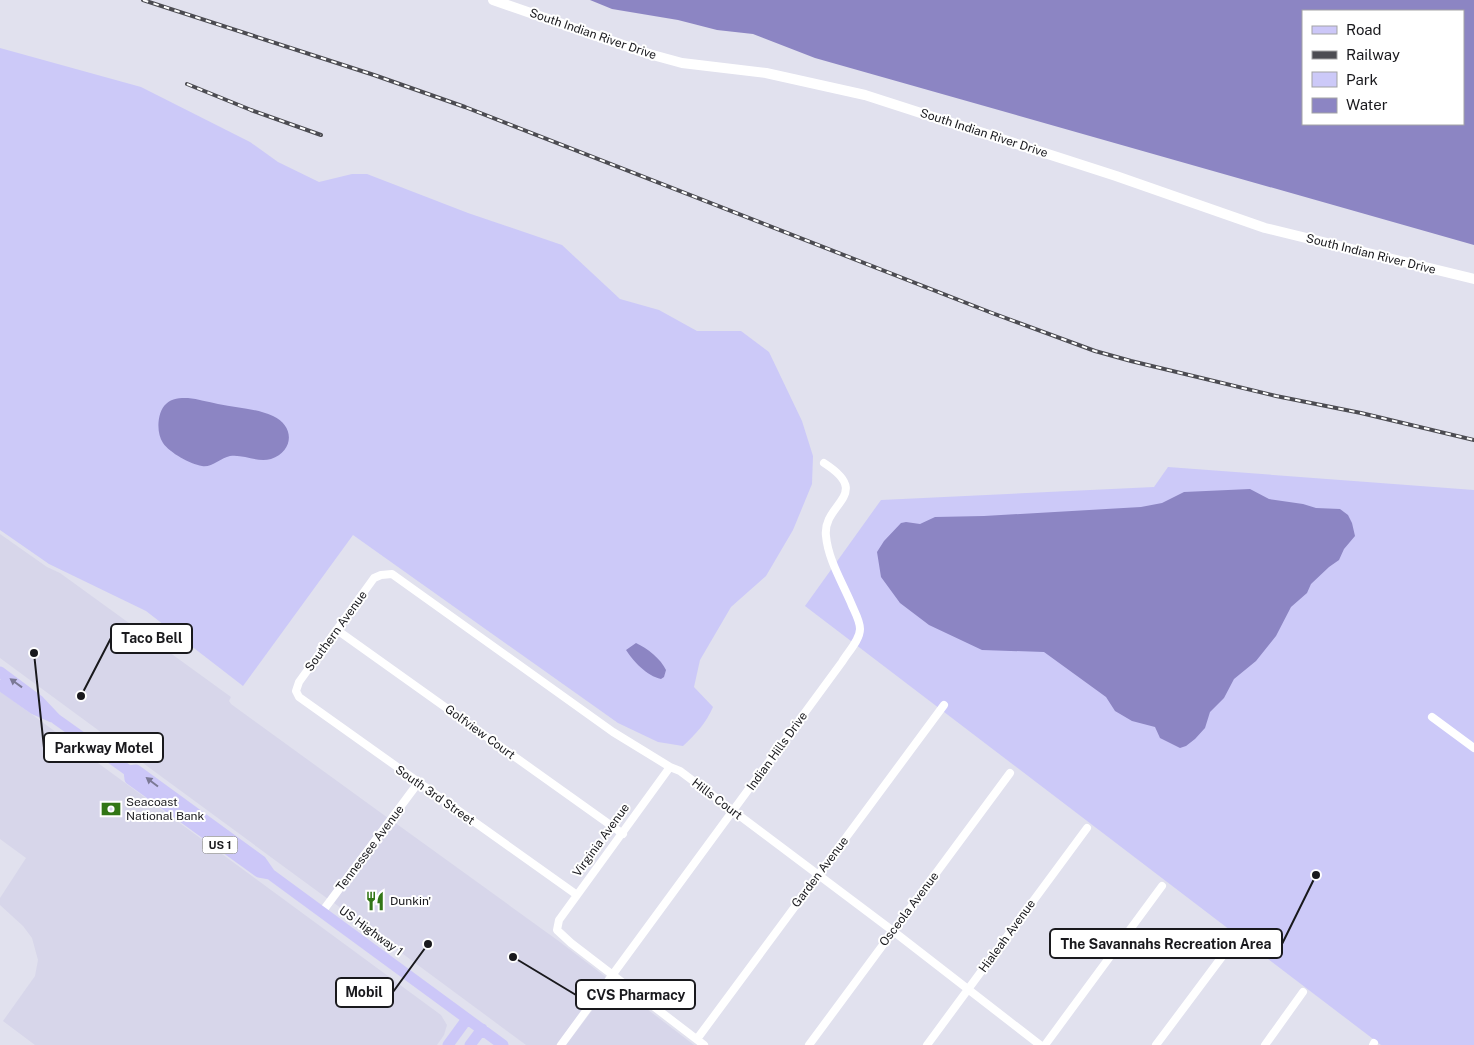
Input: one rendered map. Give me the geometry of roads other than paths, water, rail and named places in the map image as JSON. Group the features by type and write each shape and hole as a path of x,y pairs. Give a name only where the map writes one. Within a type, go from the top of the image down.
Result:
{"main road":[{"name":"South Indian River Drive","path":"492,0 649,54 682,63 766,73 865,95 1116,176 1265,228 1474,279"},
{"name":"US Highway 1","path":"0,672 40,701 56,719"},
{"name":"US Highway 1","path":"0,685 34,709 56,719 129,772 136,770 261,861 270,874 504,1045"},
{"path":"448,1045 467,1019"},
{"path":"470,1045 482,1029"}],"street":[{"name":"Indian Hills Drive","path":"561,1045 614,976 858,638 860,628 857,617 831,556 825,534 828,520 846,495 845,485 841,476 824,463"},
{"name":"Hills Court","path":"381,575 392,574 613,732 670,767 680,771 893,931 1040,1045"},
{"name":"Southern Avenue","path":"296,690 299,682 374,578 381,575"},
{"name":"Golfview Court","path":"337,630 623,834"},
{"name":"South 3rd Street","path":"296,690 299,697 577,895"},
{"name":"Garden Avenue","path":"696,1039 944,705"},
{"path":"1432,717 1474,748"},
{"name":"Virginia Avenue","path":"614,976 556,930 559,920 670,767"},
{"name":"Osceola Avenue","path":"809,1045 1010,773"},
{"name":"Tennessee Avenue","path":"322,912 418,783"},
{"name":"Hialeah Avenue","path":"927,1045 1087,828"},
{"path":"1044,1045 1162,886"},
{"path":"1156,1045 1233,942"},
{"path":"614,976 704,1045"},
{"path":"1265,1045 1303,992"}],"water":[{"path":"590,0 1474,0 1474,245 815,58 753,34 717,30 678,20 612,9"},
{"path":"188,398 253,410 273,416 285,426 289,438 288,445 279,455 266,460 230,456 205,466 186,460 170,451 163,443 159,434 158,423 161,412 168,402"},
{"path":"1250,489 1269,499 1316,508 1340,509 1348,515 1355,536 1344,549 1339,560 1311,584 1307,593 1291,607 1276,636 1256,661 1234,679 1224,698 1210,712 1205,728 1195,739 1180,748 1160,738 1155,727 1132,721 1115,711 1106,697 1044,652 982,650 929,625 900,603 881,577 877,552 884,541 901,523 920,524 935,517 1141,507 1162,503 1184,492"},
{"path":"636,643 661,662 666,670 664,677 661,679 651,675 632,659 626,650"}],"railway":[{"path":"143,0 374,75 465,107 992,313 1095,351 1276,396 1361,413 1474,440"},
{"path":"187,84 251,110 321,135"}],"place":[{"name":"Parkway Motel","path":"34,653"},
{"name":"Taco Bell","path":"81,696"},
{"name":"Seacoast National Bank","path":"111,809"},
{"name":"The Savannahs Recreation Area","path":"1316,875"},
{"name":"Dunkin'","path":"375,901"},
{"name":"Mobil","path":"428,944"},
{"name":"CVS Pharmacy","path":"513,957"}]}
